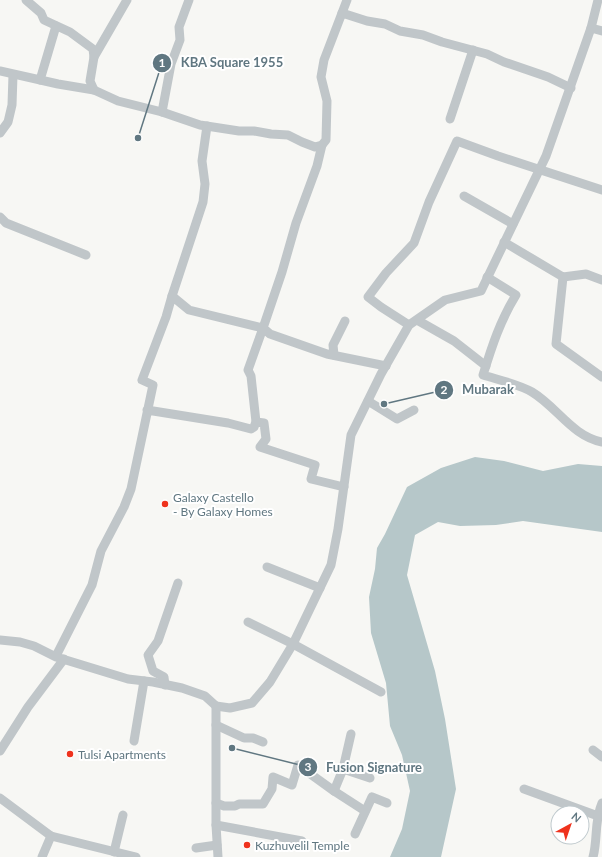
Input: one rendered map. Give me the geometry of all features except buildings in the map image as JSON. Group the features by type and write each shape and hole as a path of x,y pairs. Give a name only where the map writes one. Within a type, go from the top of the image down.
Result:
{"street":[{"path":"26,0 41,13 44,20 70,32 93,49 94,57 90,81 94,90"},
{"path":"94,57 127,0"},
{"path":"162,112 171,64 180,40 179,27 189,0"},
{"path":"147,410 228,423 251,429 254,427 256,422 248,370 282,272 296,223 315,173 322,145 326,140 327,101 321,77 324,60 347,0"},
{"path":"0,640 20,642 34,646 60,658 128,680 144,681 182,688 205,696 216,706 230,708 252,702 270,682 293,644 331,565 338,529 351,435 386,366 413,322 445,300 481,291 546,156 591,28 598,0"},
{"path":"342,13 367,21 385,24 400,31 423,35 442,42 473,50 548,77 571,88"},
{"path":"40,80 56,26"},
{"path":"591,28 602,31"},
{"path":"450,119 473,50"},
{"path":"0,71 58,84 94,90 118,101 162,112 207,126 239,131 254,131 288,135 315,147 322,145"},
{"path":"0,133 8,122 12,105 13,74"},
{"path":"0,751 60,658 92,585 101,551 124,508 131,489 153,385 142,380 166,317 203,202 205,184 202,161 207,126"},
{"path":"486,366 454,342 381,307 368,297 386,273 414,243 457,141 602,190"},
{"path":"464,196 513,224"},
{"path":"0,217 6,223 86,254"},
{"path":"504,242 564,277 586,274 602,280"},
{"path":"487,277 516,295 500,322 483,375 531,392 576,429 591,438 602,442"},
{"path":"564,277 556,344 602,377"},
{"path":"172,296 189,310 263,328 270,334 334,356 386,366"},
{"path":"334,356 333,345 345,320"},
{"path":"368,402 397,419 414,410"},
{"path":"256,422 264,423 266,439 260,447 315,465 310,479 344,488"},
{"path":"267,567 320,588"},
{"path":"166,685 164,677 152,670 148,655 158,641 178,583"},
{"path":"248,622 293,644 381,692"},
{"path":"134,740 144,681"},
{"path":"216,706 216,825 218,857"},
{"path":"216,725 244,738 253,738 263,742"},
{"path":"334,791 343,769 351,734"},
{"path":"593,750 602,756"},
{"path":"216,803 224,806 235,806 239,804 263,804 272,789 274,777 292,785 298,765 365,811"},
{"path":"343,769 370,778"},
{"path":"524,789 598,816"},
{"path":"355,834 372,797 387,804"},
{"path":"1,802 50,836 136,857"},
{"path":"593,857 596,847 595,830 602,803"},
{"path":"114,852 123,815"},
{"path":"216,825 302,841"},
{"path":"42,857 50,836"},
{"path":"196,848 217,845"}],"shaded area":[{"path":"475,457 504,461 543,471 578,464 602,466 602,532 523,521 496,525 460,526 438,522 415,535 407,575 435,671 445,719 456,789 441,857 390,857 402,829 410,791 402,755 390,726 386,683 371,633 369,597 375,569 377,548 407,487 441,468"}],"place":[{"name":"KBA Square 1955","path":"138,138"},
{"name":"Mubarak","path":"384,404"},
{"name":"Galaxy Castello - By Galaxy Homes","path":"165,504"},
{"name":"Fusion Signature","path":"232,748"},
{"name":"Tulsi Apartments","path":"70,754"},
{"name":"Kuzhuvelil Temple","path":"247,845"}]}
